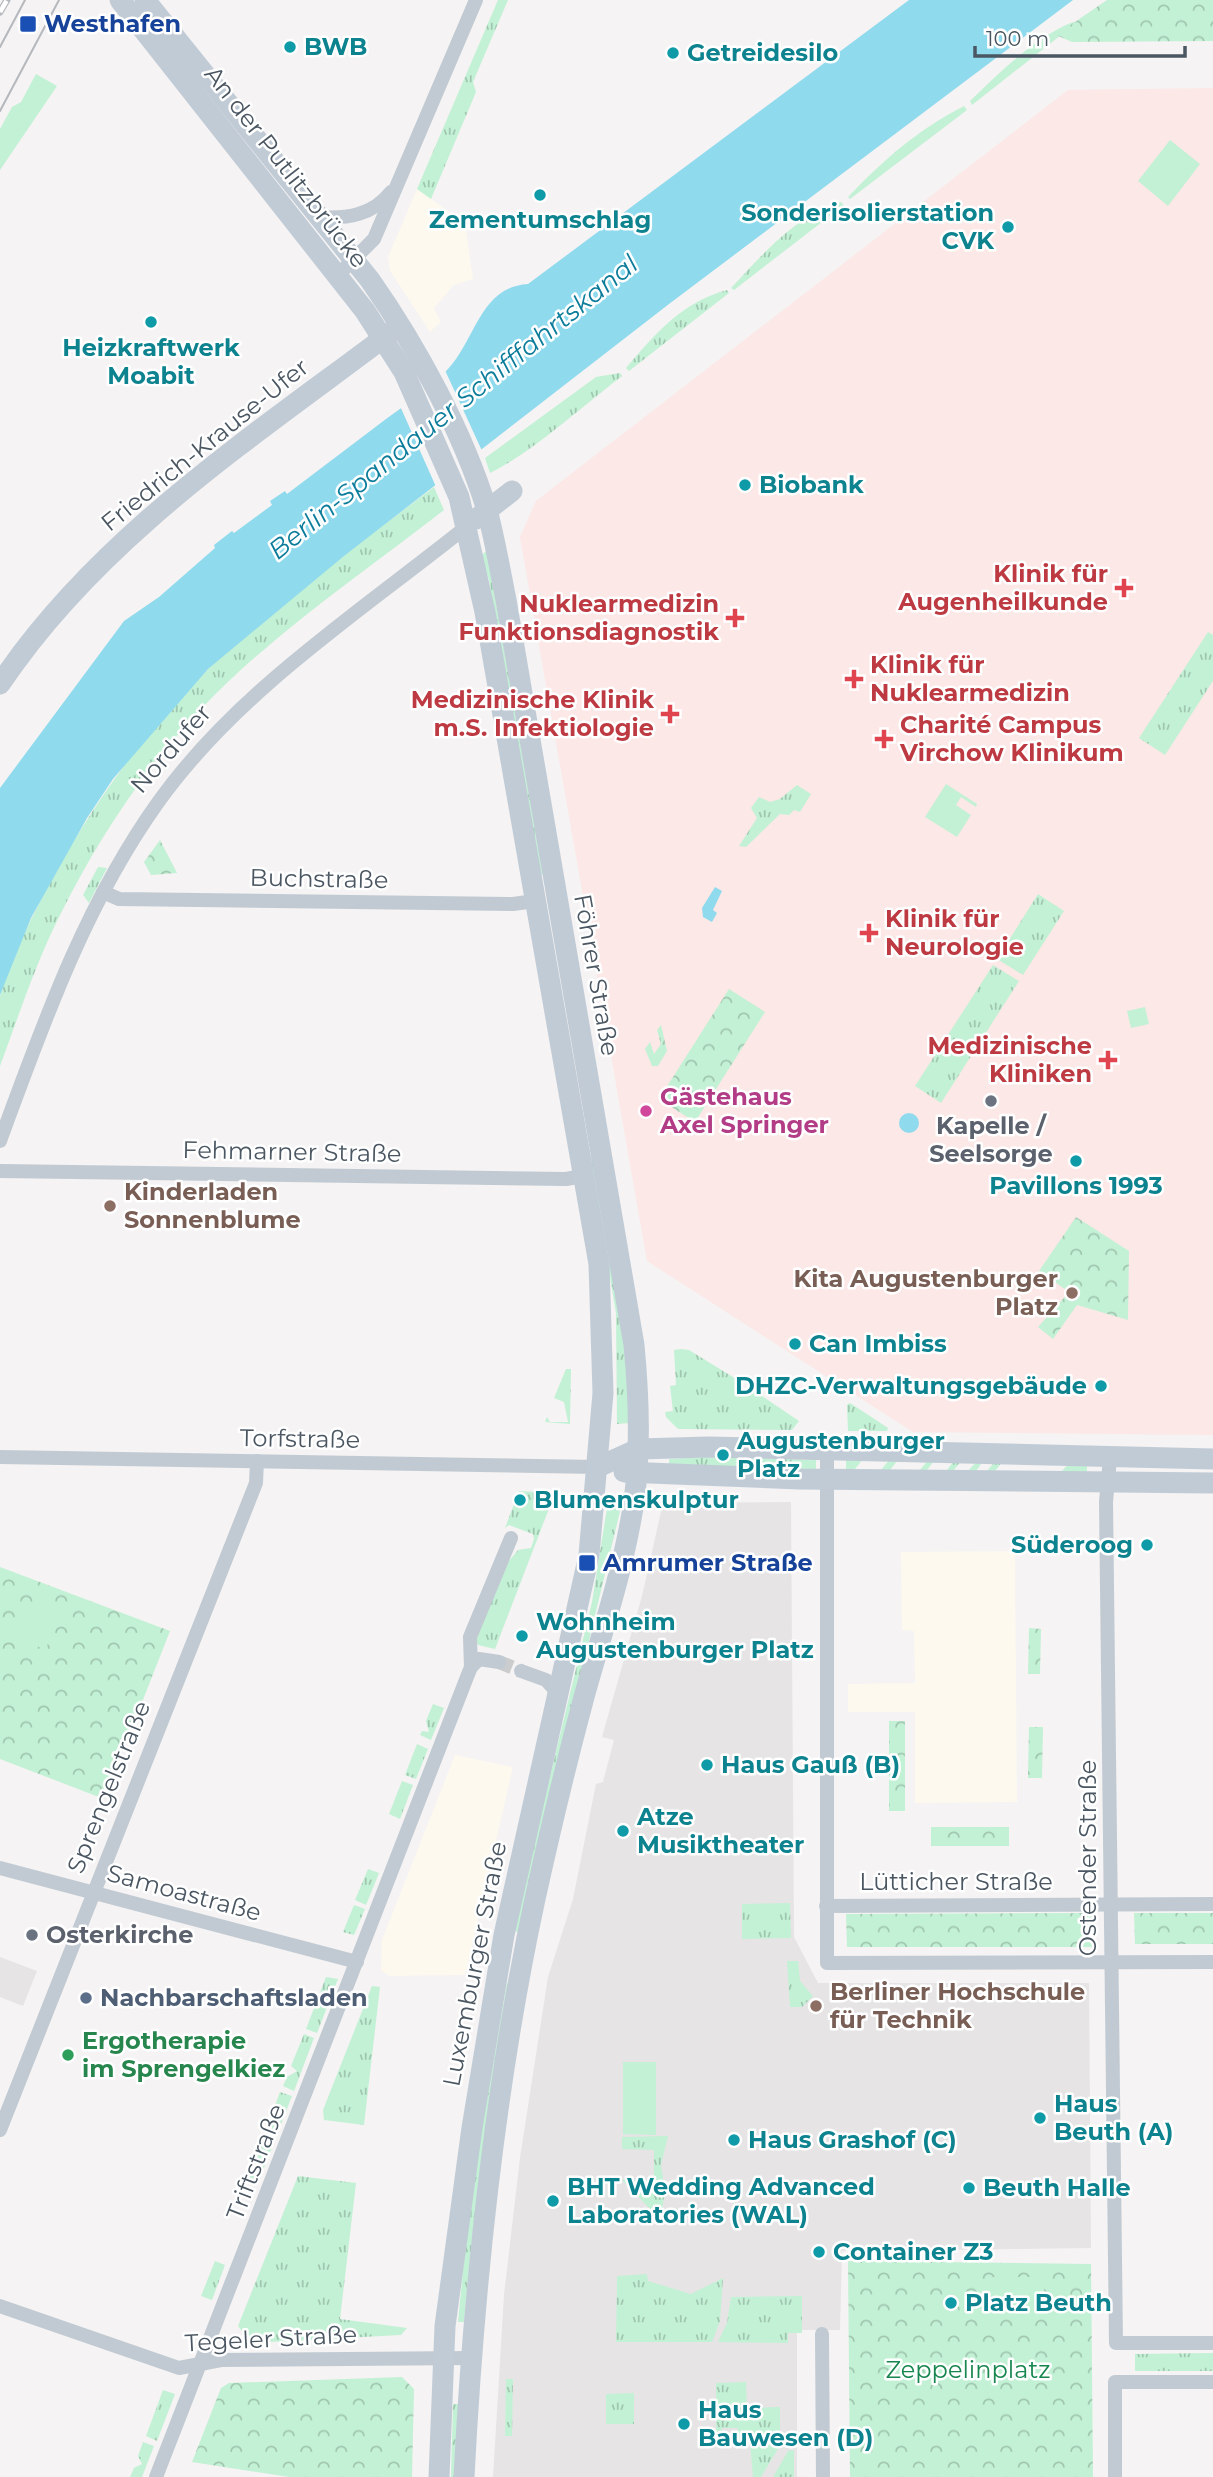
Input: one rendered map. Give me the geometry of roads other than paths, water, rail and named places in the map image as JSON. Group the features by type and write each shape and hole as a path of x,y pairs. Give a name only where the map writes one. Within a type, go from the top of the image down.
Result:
{"main road":[{"name":"An der Putlitzbrücke","path":"120,0 261,163 319,217 355,261 401,324 413,365"},
{"name":"An der Putlitzbrücke","path":"145,0 383,338 413,365"},
{"name":"Friedrich-Krause-Ufer","path":"0,684 21,652 87,578 139,527 203,474 401,324"},
{"name":"Föhrer Straße","path":"413,365 478,486 506,600 632,1334 638,1389 636,1475"},
{"name":"Föhrer Straße","path":"413,365 460,500 485,611 598,1264 603,1393 598,1467"},
{"name":"Nordufer","path":"466,527 512,491"},
{"path":"598,1467 638,1449 721,1448 1213,1459"},
{"path":"598,1467 636,1475 1213,1483"},
{"name":"Luxemburger Straße","path":"439,2477 447,2304 472,2128 498,1968 557,1692 586,1573 598,1467"},
{"name":"Luxemburger Straße","path":"464,2477 471,2358 489,2174 520,1972 565,1767 624,1554 636,1475"},
{"path":"498,1968 520,1972"}],"street":[{"path":"338,275 370,247 475,0"},
{"path":"319,217 346,218 366,212 377,205 396,185"},
{"name":"Nordufer","path":"0,1141 75,946 103,891 159,800 260,691 466,527"},
{"name":"Buchstraße","path":"103,891 119,899 513,904 535,901"},
{"name":"Fehmarner Straße","path":"0,1171 566,1179 583,1176"},
{"path":"827,1452 827,1963 1213,1962"},
{"name":"Torfstraße","path":"0,1457 598,1467"},
{"name":"Ostender Straße","path":"1110,1458 1108,1482 1116,2343 1213,2343"},
{"name":"Sprengelstraße","path":"0,2130 256,1483 257,1461"},
{"name":"Triftstraße","path":"156,2477 471,1667 470,1637 510,1538"},
{"path":"471,1667 479,1659 499,1662"},
{"path":"521,1671 546,1680 557,1692"},
{"name":"Samoastraße","path":"0,1868 357,1962"},
{"name":"Lütticher Straße","path":"826,1906 1213,1904"},
{"name":"Tegeler Straße","path":"0,2306 179,2368 202,2362 471,2358"},
{"path":"822,2334 823,2477"},
{"path":"1115,2477 1115,2382 1213,2382"}],"water":[{"name":"Berlin-Spandauer Schifffahrtskanal","path":"909,0 1073,0 669,304 344,556 208,669 113,779 87,818 31,918 0,995 0,788 124,621 159,597 215,548 214,545 272,505 270,501 285,491 287,494 434,383 458,357 480,316 499,294 512,287 528,284"},
{"path":"715,887 722,891 713,910 717,913 712,922 703,917 702,908"},
{"path":"909,1113 916,1116 919,1123 916,1130 909,1133 902,1130 899,1123 902,1116"}],"tunnel":[{"path":"499,1662 521,1671"}],"tram line":[{"path":"0,47 25,0"},
{"path":"0,111 59,0"}],"railway":[{"path":"0,12 7,0"}],"place":[{"name":"Westhafen","path":"28,24"},
{"name":"BWB","path":"290,47"},
{"name":"Getreidesilo","path":"673,53"},
{"name":"Zementumschlag","path":"540,195"},
{"name":"Sonderisolierstation CVK","path":"1008,227"},
{"name":"Heizkraftwerk Moabit","path":"151,322"},
{"name":"Biobank","path":"745,485"},
{"name":"Klinik für Augenheilkunde","path":"1124,588"},
{"name":"Nuklearmedizin Funktionsdiagnostik","path":"735,618"},
{"name":"Klinik für Nuklearmedizin","path":"854,679"},
{"name":"Medizinische Klinik m.S. Infektiologie","path":"670,714"},
{"name":"Charité Campus Virchow Klinikum","path":"884,739"},
{"name":"Klinik für Neurologie","path":"869,933"},
{"name":"Medizinische Kliniken","path":"1108,1060"},
{"name":"Kapelle / Seelsorge","path":"991,1101"},
{"name":"Gästehaus Axel Springer","path":"646,1111"},
{"name":"Pavillons 1993","path":"1076,1161"},
{"name":"Kinderladen Sonnenblume","path":"110,1206"},
{"name":"Kita Augustenburger Platz","path":"1072,1293"},
{"name":"Can Imbiss","path":"795,1344"},
{"name":"DHZC-Verwaltungsgebäude","path":"1101,1386"},
{"name":"Augustenburger Platz","path":"723,1455"},
{"name":"Blumenskulptur","path":"520,1500"},
{"name":"Süderoog","path":"1147,1545"},
{"name":"Amrumer Straße","path":"587,1563"},
{"name":"Wohnheim Augustenburger Platz","path":"522,1636"},
{"name":"Haus Gauß (B)","path":"707,1765"},
{"name":"Atze Musiktheater","path":"623,1831"},
{"name":"Osterkirche","path":"32,1935"},
{"name":"Nachbarschaftsladen","path":"86,1998"},
{"name":"Berliner Hochschule für Technik","path":"816,2006"},
{"name":"Ergotherapie im Sprengelkiez","path":"68,2055"},
{"name":"Haus Beuth (A)","path":"1040,2118"},
{"name":"Haus Grashof (C)","path":"734,2140"},
{"name":"Beuth Halle","path":"969,2188"},
{"name":"BHT Wedding Advanced Laboratories (WAL)","path":"553,2201"},
{"name":"Container Z3","path":"819,2252"},
{"name":"Platz Beuth","path":"951,2303"},
{"name":"Haus Bauwesen (D)","path":"684,2424"}],"park label":[{"name":"Zeppelinplatz","path":"968,2370"}]}
